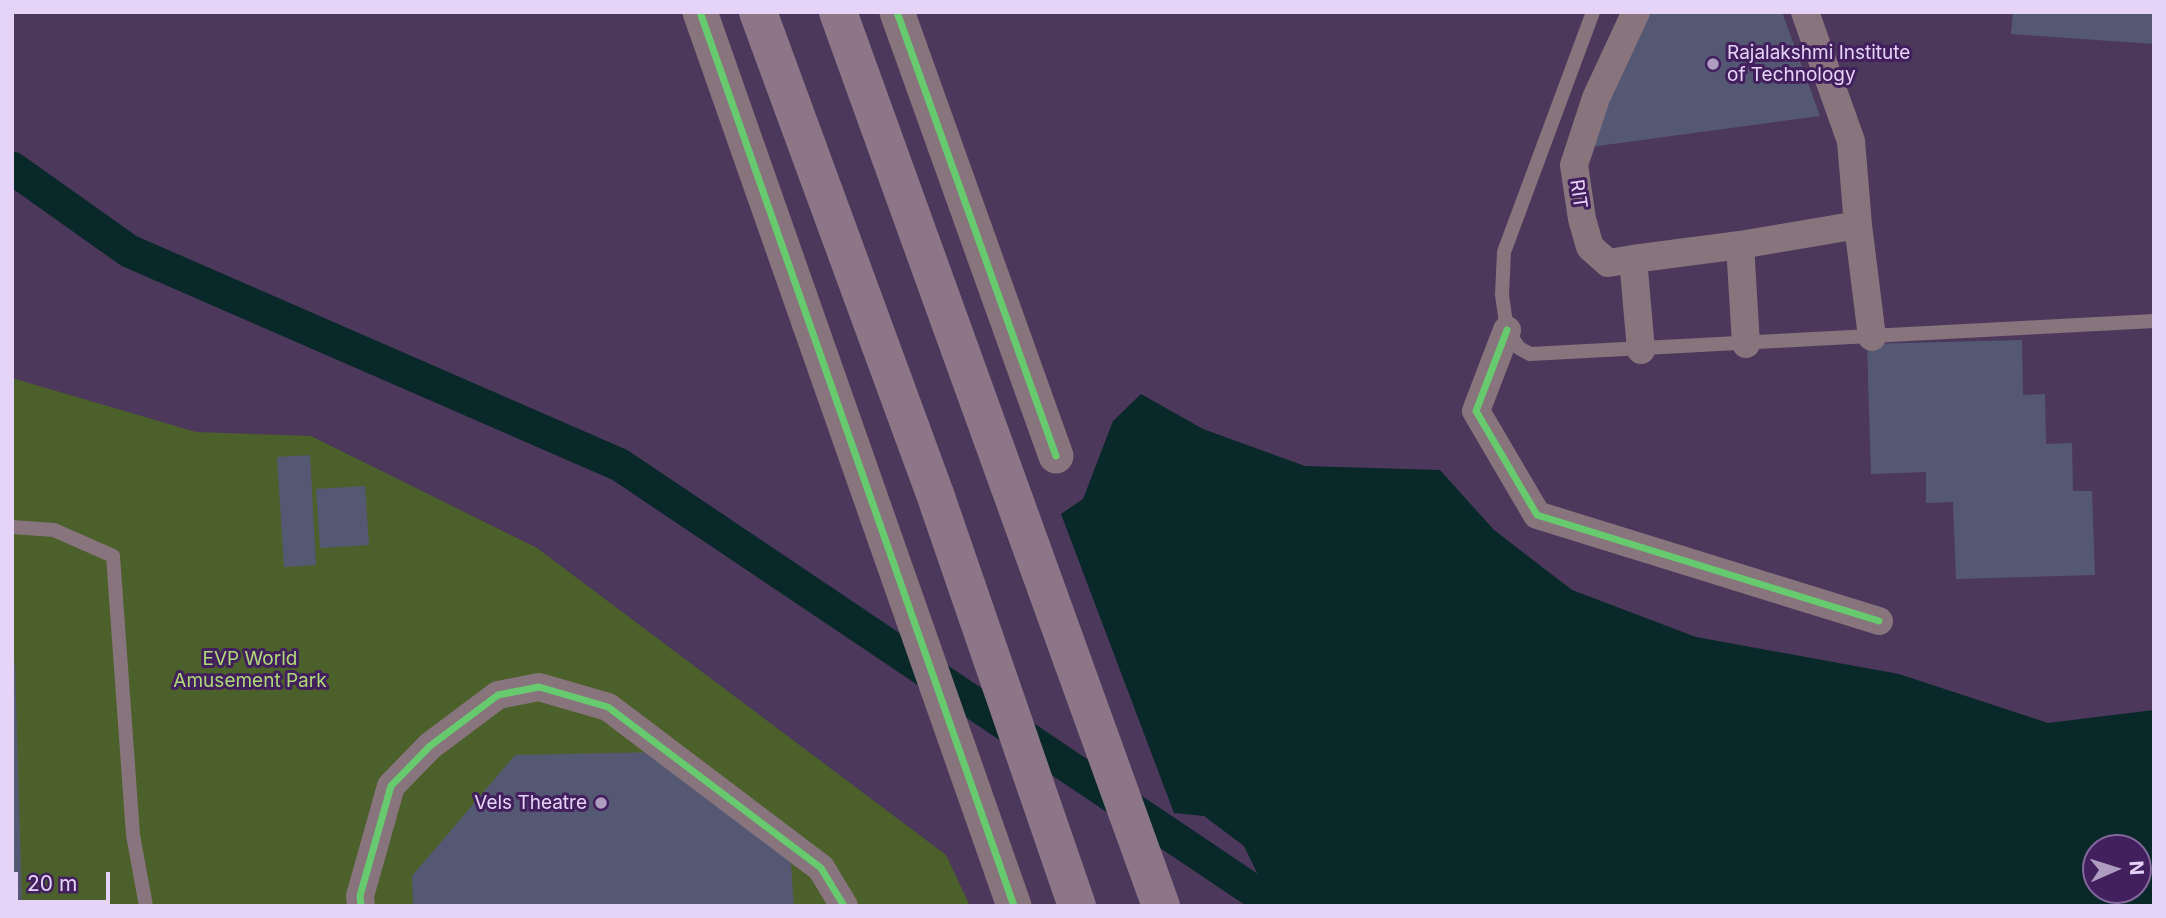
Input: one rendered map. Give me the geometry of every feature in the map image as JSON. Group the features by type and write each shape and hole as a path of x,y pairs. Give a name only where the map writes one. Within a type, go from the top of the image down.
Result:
{"highway":[{"path":"758,12 935,494 1077,906"},
{"path":"838,12 1161,906"}],"street":[{"path":"700,12 1014,906"},
{"path":"897,12 1056,456"},
{"name":"RIT","path":"1633,259 1608,263 1590,247 1582,219 1574,165 1596,98 1636,12"},
{"path":"1805,12 1851,141 1872,337"},
{"path":"1641,350 1633,259 1740,245 1858,225"},
{"path":"1740,245 1746,344"},
{"path":"1507,330 1476,411 1537,515 1879,621"},
{"path":"361,906 360,896 391,786 430,746 498,695 539,687 608,707 821,868 844,906"}],"lane":[{"path":"1593,12 1504,252 1502,295 1507,330 1520,348 1530,354 2154,321"},
{"path":"12,527 54,530 113,556 133,835 146,906"}],"green space":[{"name":"EVP World Amusement Park","path":"12,378 196,432 311,436 537,548 946,855 970,906 12,906"}],"shaded area":[{"path":"1141,394 1203,429 1305,466 1440,470 1494,530 1572,590 1696,637 1899,674 2048,723 2154,710 2154,906 1273,906 1244,846 1204,816 1174,813 1061,514 1083,499 1113,421"}],"building":[{"name":"Rajalakshmi Institute of Technology","path":"1646,12 1782,12 1820,116 1590,147"},
{"path":"2013,12 2154,12 2154,44 2011,34"},
{"path":"2022,340 2023,395 2045,394 2046,444 2072,443 2073,491 2092,491 2095,575 1956,579 1953,502 1926,503 1926,472 1871,474 1867,344"},
{"path":"310,455 316,565 284,567 277,457"},
{"path":"365,486 369,545 320,548 316,489"},
{"path":"12,663 15,663 22,906 12,906"},
{"name":"Vels Theatre","path":"662,752 790,850 794,906 413,906 412,876 515,755"}],"waterway":[{"path":"12,168 129,251 620,465 1276,906"}],"cycle path":[{"path":"700,12 1014,906"},
{"path":"897,12 1056,456"},
{"path":"1507,330 1476,411 1537,515 1879,621"},
{"path":"361,906 360,896 391,786 430,746 498,695 539,687 608,707 821,868 844,906"}],"place":[{"name":"Rajalakshmi Institute of Technology","path":"1713,64"},
{"name":"Vels Theatre","path":"601,803"}]}
